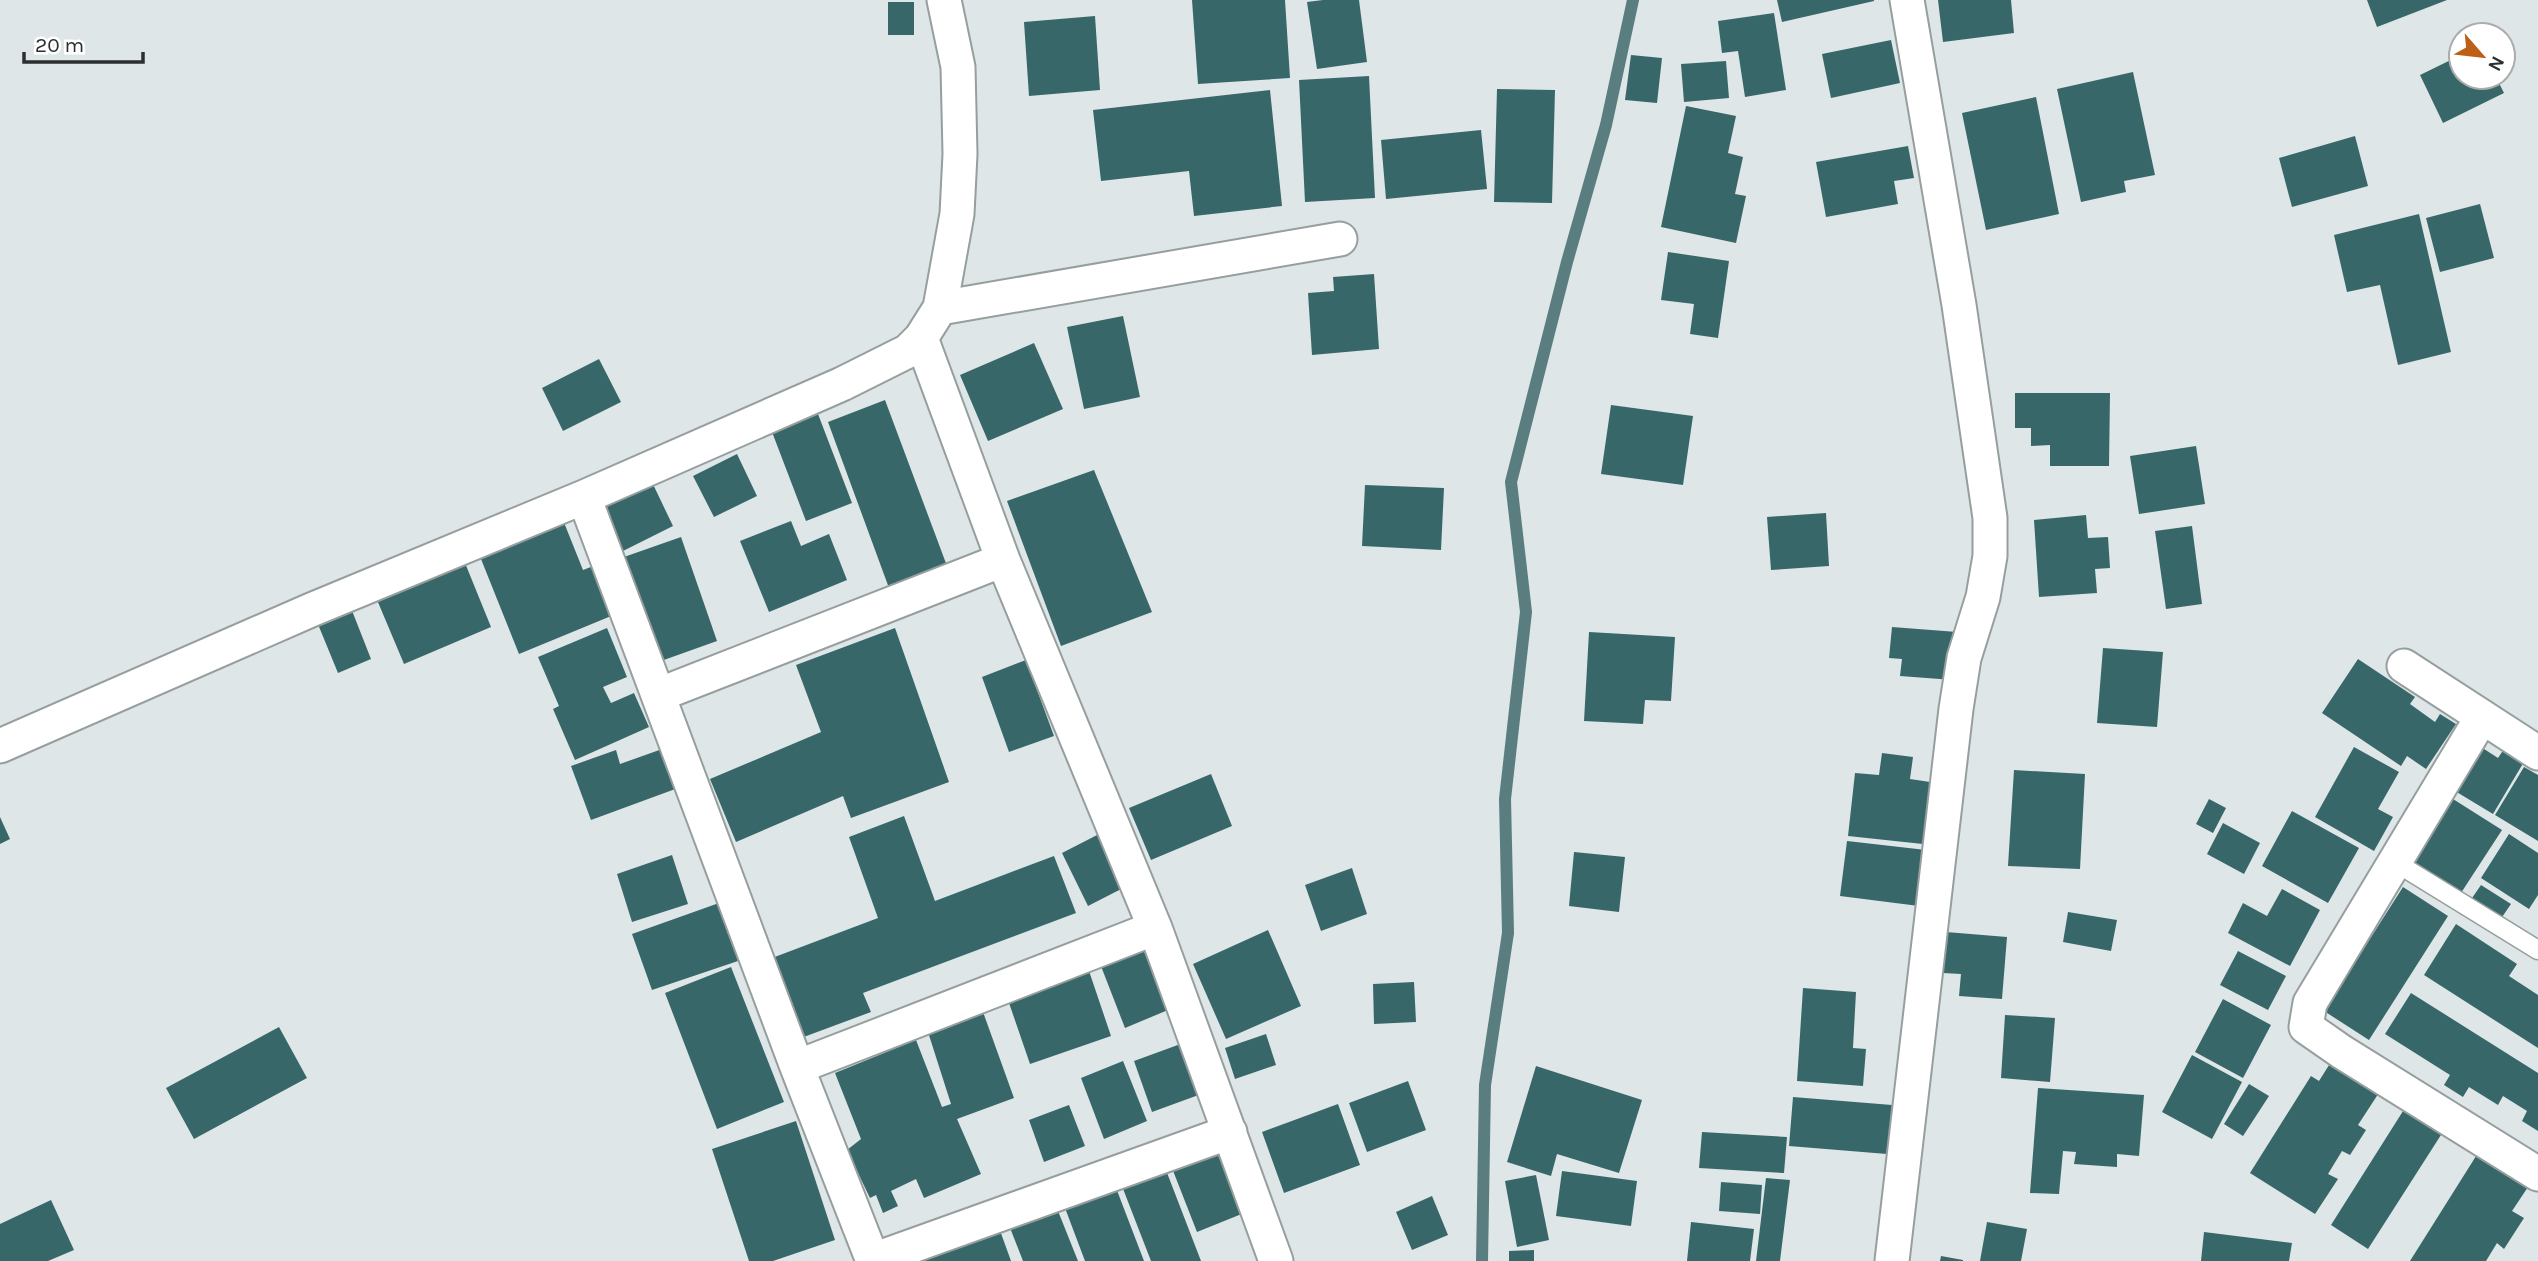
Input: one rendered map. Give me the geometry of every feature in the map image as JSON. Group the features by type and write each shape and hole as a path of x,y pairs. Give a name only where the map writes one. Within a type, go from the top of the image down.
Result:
{"street":[{"path":"0,746 310,611 583,497 842,384 908,351 921,338 940,308 957,214 960,154 958,67 945,0"},
{"path":"1892,1261 1956,709 1964,659 1983,597 1990,556 1990,518 1959,305 1907,0"},
{"path":"940,308 1340,239"},
{"path":"921,338 1003,560 1155,928 1276,1261"},
{"path":"583,497 797,1067 873,1260 1230,1132"},
{"path":"658,695 1003,560"},
{"path":"2404,666 2538,753"},
{"path":"2482,717 2310,1003 2306,1027 2538,1174"},
{"path":"797,1067 1155,928"}],"lane":[{"path":"2395,862 2538,950"}],"building":[{"path":"1192,0 1285,0 1290,78 1198,84"},
{"path":"1359,0 1367,62 1317,69 1307,2"},
{"path":"1777,0 1874,0 1874,1 1782,22"},
{"path":"1938,0 2011,0 2014,33 1943,42"},
{"path":"2367,0 2447,0 2377,27"},
{"path":"888,2 914,2 914,35 888,35"},
{"path":"1774,13 1786,90 1745,97 1738,51 1722,53 1718,21"},
{"path":"1095,16 1100,90 1029,96 1024,22"},
{"path":"1891,40 1900,83 1831,98 1822,54"},
{"path":"1631,55 1662,58 1657,103 1625,100"},
{"path":"1726,61 1729,98 1684,102 1681,64"},
{"path":"2447,62 2447,91 2504,93 2443,123 2420,75"},
{"path":"2133,72 2155,175 2124,181 2126,192 2081,202 2057,89"},
{"path":"1369,76 1375,198 1305,202 1299,80"},
{"path":"1497,89 1555,90 1552,203 1494,202"},
{"path":"1270,90 1282,206 1194,216 1189,171 1101,181 1093,110"},
{"path":"2036,97 2059,214 1986,230 1962,113"},
{"path":"1686,106 1736,116 1728,153 1743,157 1735,194 1746,196 1736,243 1661,227"},
{"path":"1481,130 1487,189 1386,199 1381,140"},
{"path":"2355,136 2368,186 2292,207 2279,158"},
{"path":"1908,146 1914,178 1894,181 1898,204 1826,217 1816,162"},
{"path":"2480,204 2494,258 2440,272 2426,218"},
{"path":"2419,214 2451,352 2398,365 2380,285 2347,292 2334,235"},
{"path":"1668,252 1729,261 1718,338 1690,334 1694,304 1661,300"},
{"path":"1374,274 1379,349 1312,355 1308,293 1334,291 1333,277"},
{"path":"1123,316 1140,397 1084,409 1067,327"},
{"path":"1034,343 1063,409 988,441 960,375"},
{"path":"599,359 621,402 563,431 542,388"},
{"path":"2015,393 2110,393 2109,466 2050,466 2050,445 2031,446 2031,428 2015,428"},
{"path":"885,400 947,566 889,588 828,422"},
{"path":"1611,405 1693,416 1683,485 1601,474"},
{"path":"818,414 852,503 806,521 772,432"},
{"path":"2196,446 2205,504 2139,514 2130,456"},
{"path":"737,454 757,496 714,517 693,476"},
{"path":"1094,470 1152,612 1061,646 1007,501"},
{"path":"650,478 673,526 621,552 598,504"},
{"path":"1365,485 1444,488 1441,550 1362,546"},
{"path":"1826,513 1829,566 1771,570 1767,517"},
{"path":"561,515 583,570 596,565 616,614 519,654 477,549"},
{"path":"2086,515 2088,538 2108,537 2110,568 2095,569 2097,593 2039,597 2034,520"},
{"path":"791,521 801,546 829,534 847,580 769,612 740,541"},
{"path":"2192,526 2202,604 2166,609 2155,531"},
{"path":"681,537 717,641 661,661 624,557"},
{"path":"463,558 491,627 404,664 375,595"},
{"path":"349,603 371,659 338,673 315,617"},
{"path":"1892,627 1957,632 1953,680 1900,676 1902,659 1889,658"},
{"path":"607,628 627,677 603,687 611,703 634,693 649,727 575,760 553,709 559,706 538,657"},
{"path":"895,628 949,782 851,818 843,796 736,842 710,779 821,732 796,665"},
{"path":"1589,632 1675,637 1671,701 1645,700 1643,724 1584,721"},
{"path":"2103,648 2163,652 2157,727 2097,723"},
{"path":"2358,659 2415,697 2410,704 2435,722 2440,714 2456,724 2426,769 2407,756 2401,766 2322,713"},
{"path":"1026,660 1054,736 1009,752 982,677"},
{"path":"2508,743 2528,755 2493,814 2455,791 2481,747 2498,758"},
{"path":"2354,747 2399,772 2378,809 2393,817 2374,851 2315,817"},
{"path":"665,748 678,788 591,820 571,766 616,750 620,764"},
{"path":"1882,753 1913,757 1910,779 1930,782 1923,844 1848,836 1855,773 1879,775"},
{"path":"2524,767 2538,775 2538,841 2495,815"},
{"path":"2014,770 2085,774 2080,869 2008,866"},
{"path":"1211,774 1232,826 1151,860 1129,808"},
{"path":"2209,799 2226,808 2213,833 2196,824"},
{"path":"2453,799 2502,830 2459,896 2411,865"},
{"path":"2292,811 2359,848 2328,903 2262,866"},
{"path":"904,816 935,901 1054,856 1076,913 863,993 871,1012 801,1038 772,958 878,918 849,837"},
{"path":"0,817 10,839 0,844"},
{"path":"2223,823 2260,843 2244,874 2207,854"},
{"path":"1101,833 1127,886 1088,906 1062,853"},
{"path":"2509,834 2538,853 2538,895 2529,909 2481,878"},
{"path":"1847,841 1926,850 1919,906 1840,896"},
{"path":"1574,852 1625,857 1619,912 1569,906"},
{"path":"672,855 688,904 632,922 617,874"},
{"path":"1352,868 1367,914 1321,931 1305,885"},
{"path":"2481,885 2511,904 2500,920 2470,901"},
{"path":"2403,887 2448,916 2369,1040 2324,1011"},
{"path":"2282,889 2320,910 2290,966 2228,933 2243,903 2267,916"},
{"path":"719,903 738,961 652,990 632,934"},
{"path":"2068,912 2117,920 2111,951 2063,942"},
{"path":"2456,924 2517,964 2509,976 2538,995 2538,1048 2424,975"},
{"path":"1268,930 1301,1006 1226,1039 1193,964"},
{"path":"1946,932 2007,937 2002,999 1959,996 1961,974 1943,973"},
{"path":"1141,944 1168,1010 1125,1028 1099,961"},
{"path":"2238,951 2286,976 2268,1010 2220,985"},
{"path":"731,967 784,1102 717,1129 665,993"},
{"path":"1089,971 1111,1036 1030,1064 1008,1000"},
{"path":"1414,982 1416,1022 1374,1024 1373,984"},
{"path":"1803,988 1856,992 1853,1048 1866,1049 1863,1086 1797,1081"},
{"path":"2411,993 2538,1073 2538,1131 2522,1121 2527,1111 2503,1096 2498,1105 2469,1087 2463,1097 2444,1085 2450,1075 2385,1034"},
{"path":"2223,999 2271,1025 2243,1078 2195,1052"},
{"path":"983,1012 1014,1098 957,1119 981,1174 924,1198 916,1179 891,1191 898,1206 883,1213 876,1195 870,1198 847,1150 861,1139 835,1073 916,1040 942,1107 951,1104 928,1032"},
{"path":"2005,1015 2055,1018 2050,1082 2001,1078"},
{"path":"279,1027 307,1078 194,1139 166,1088"},
{"path":"1266,1034 1276,1065 1235,1079 1225,1048"},
{"path":"1186,1042 1204,1093 1152,1112 1134,1061"},
{"path":"2336,1054 2384,1085 2358,1125 2366,1130 2350,1155 2342,1151 2328,1174 2338,1179 2315,1214 2250,1173 2311,1076 2319,1081"},
{"path":"2192,1055 2242,1082 2212,1139 2162,1112"},
{"path":"1123,1061 1147,1121 1104,1139 1081,1078"},
{"path":"1536,1066 1642,1100 1619,1173 1557,1154 1551,1176 1507,1162"},
{"path":"1408,1081 1426,1130 1367,1152 1349,1103"},
{"path":"2249,1084 2269,1096 2243,1136 2224,1124"},
{"path":"2038,1088 2144,1095 2139,1156 2117,1154 2117,1167 2074,1164 2076,1152 2063,1151 2059,1194 2030,1193"},
{"path":"1793,1097 1892,1105 1887,1154 1789,1146"},
{"path":"2410,1100 2448,1124 2368,1249 2331,1225"},
{"path":"1338,1104 1360,1165 1284,1193 1262,1132"},
{"path":"1069,1105 1085,1146 1044,1162 1029,1120"},
{"path":"796,1121 835,1240 773,1261 749,1261 712,1149"},
{"path":"1702,1132 1787,1137 1784,1173 1699,1168"},
{"path":"1222,1142 1249,1211 1197,1232 1170,1163"},
{"path":"2483,1145 2534,1178 2512,1211 2524,1218 2504,1249 2497,1243 2486,1261 2410,1261"},
{"path":"1164,1165 1201,1261 1151,1261 1120,1181"},
{"path":"1562,1171 1637,1181 1631,1226 1556,1216"},
{"path":"1536,1175 1549,1240 1517,1247 1505,1181"},
{"path":"1766,1178 1790,1180 1780,1261 1756,1261"},
{"path":"1113,1180 1144,1261 1085,1261 1062,1200"},
{"path":"1721,1182 1762,1185 1760,1214 1719,1211"},
{"path":"1432,1196 1448,1235 1412,1250 1396,1212"},
{"path":"51,1200 74,1250 48,1261 0,1261 0,1224"},
{"path":"1054,1201 1078,1261 1023,1261 1007,1220"},
{"path":"1691,1222 1754,1229 1750,1261 1687,1261"},
{"path":"1987,1222 2027,1229 2021,1261 1980,1261"},
{"path":"998,1225 1011,1261 903,1261"},
{"path":"2204,1232 2292,1243 2289,1261 2201,1261"},
{"path":"1534,1250 1534,1261 1509,1261 1509,1251"},
{"path":"1941,1256 1963,1260 1963,1261 1940,1261"}],"waterway":[{"path":"1482,1261 1485,1085 1508,933 1505,799 1526,612 1511,482 1567,262 1606,125 1633,0"}]}
